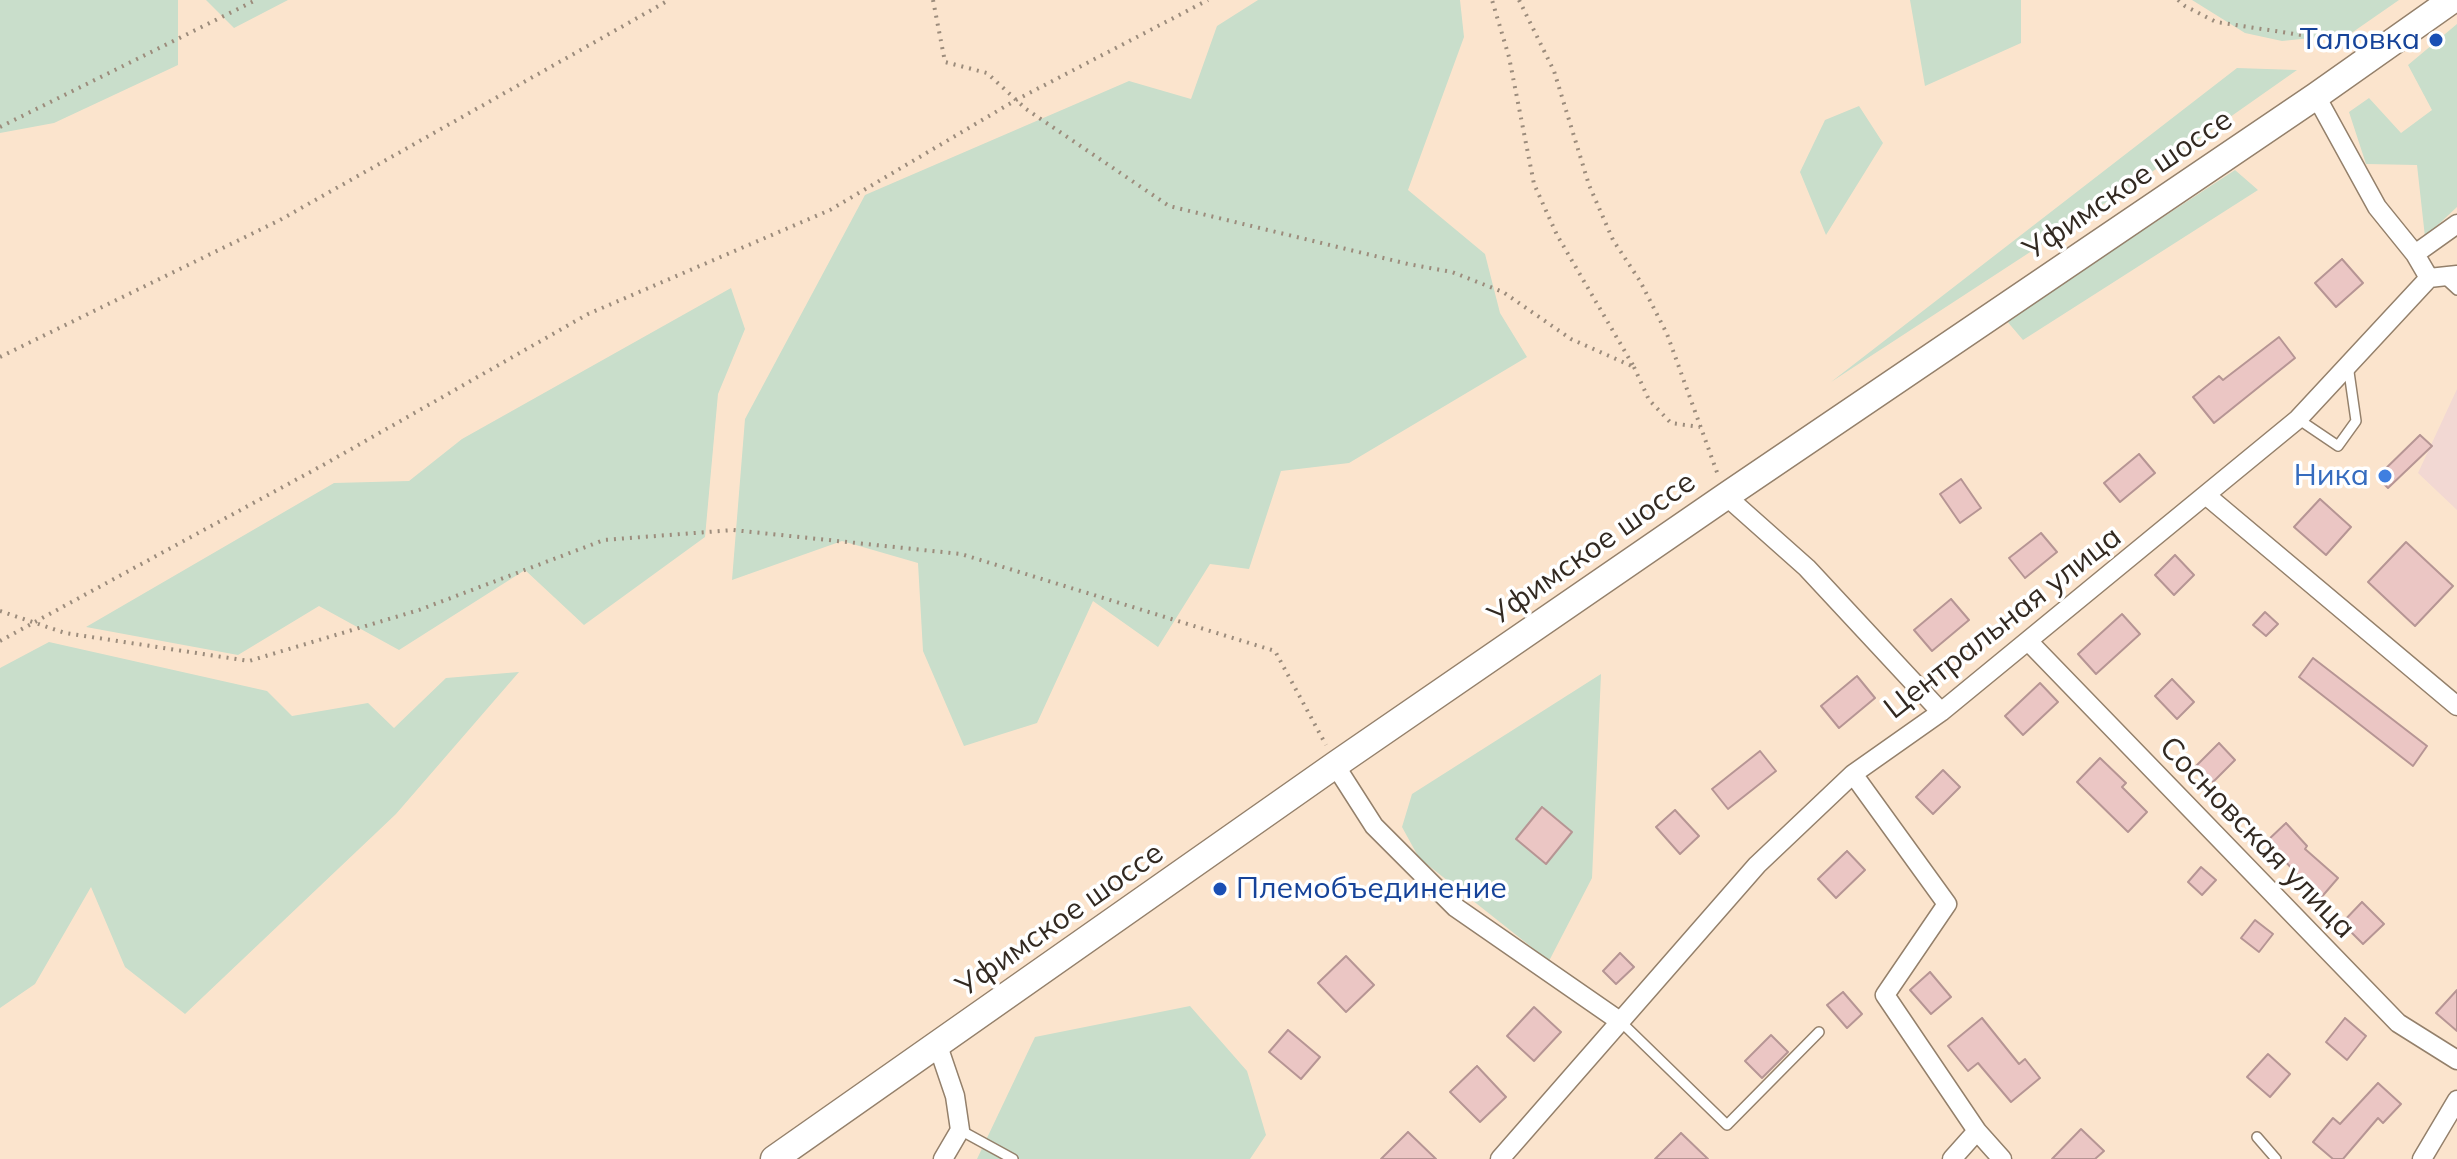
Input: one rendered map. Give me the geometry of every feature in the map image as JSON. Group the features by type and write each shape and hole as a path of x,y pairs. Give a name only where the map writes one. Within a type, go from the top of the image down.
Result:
{"main road":[{"name":"Уфимское шоссе","path":"774,1159 1335,765 2452,0"}],"street":[{"path":"2316,96 2377,207 2415,254 2443,276"},
{"path":"2415,254 2457,224"},
{"name":"Центральная улица","path":"1500,1159 1757,865 1853,774 1941,712 2207,496 2298,419 2348,365 2443,276"},
{"path":"1726,496 1807,568 1941,712"},
{"path":"2207,496 2457,706"},
{"name":"Сосновская улица","path":"2028,641 2398,1023 2457,1060"},
{"path":"1335,765 1374,826 1455,907 1621,1022"},
{"path":"1853,774 1947,904 1885,995 1977,1131 2002,1159"},
{"path":"938,1046 955,1096 960,1130 943,1159"},
{"path":"2422,1159 2457,1100"},
{"path":"1952,1159 1977,1131"}],"lane":[{"path":"2443,276 2457,290"},
{"path":"2298,419 2338,446 2356,421 2348,365"},
{"path":"1621,1022 1727,1125 1819,1032"},
{"path":"960,1130 1013,1159"},
{"path":"2257,1137 2276,1159"}],"path":[{"path":"0,127 256,0"},
{"path":"0,357 280,220 669,0"},
{"path":"933,0 945,62 987,73 1016,100 1169,206 1452,272 1503,292 1571,339 1634,367"},
{"path":"0,641 351,449 588,314 830,210 1016,100 1208,0"},
{"path":"1492,0 1509,57 1534,184 1557,235 1634,367 1649,400 1671,423 1700,427"},
{"path":"1519,0 1554,71 1589,185 1613,240 1640,281 1667,334 1726,496"},
{"path":"2178,0 2216,22 2308,36"},
{"path":"0,611 65,633 249,661 419,610 604,540 733,530 961,554 1275,651 1335,765"}],"shaded area":[{"path":"2457,389 2457,510 2418,473"}],"green space":[{"path":"0,0 178,0 178,65 54,123 0,133"},
{"path":"206,0 288,0 234,28"},
{"path":"1258,0 1460,0 1464,37 1408,190 1485,254 1500,313 1527,357 1349,463 1281,471 1249,569 1210,564 1158,647 1093,601 1037,723 964,746 923,651 918,563 842,541 732,580 745,419 865,195 1129,81 1191,99 1217,26"},
{"path":"1910,0 2021,0 2021,43 1925,86"},
{"path":"2192,0 2399,0 2350,34 2282,41 2245,33"},
{"path":"2457,24 2457,207 2425,237 2417,165 2366,164 2349,112 2369,98 2401,133 2432,110 2408,65"},
{"path":"2237,68 2297,70 2139,181 1831,382"},
{"path":"1859,106 1883,143 1826,235 1800,172 1825,120"},
{"path":"2235,170 2258,190 2023,340 2006,320"},
{"path":"731,288 745,329 718,394 705,537 584,625 525,570 399,650 319,606 238,655 86,627 334,483 409,481 462,439"},
{"path":"49,642 267,691 292,716 368,703 394,728 446,678 519,672 396,814 185,1014 125,967 91,887 35,984 0,1008 0,668"},
{"path":"1601,674 1592,878 1549,961 1419,858 1402,827 1412,794"},
{"path":"1190,1006 1247,1071 1266,1135 1250,1159 977,1159 1035,1037"}],"building":[{"path":"2342,259 2363,283 2336,307 2315,283"},
{"path":"2279,337 2295,358 2214,423 2193,397 2219,376 2223,380"},
{"path":"2420,435 2432,446 2388,488 2377,477"},
{"path":"2139,454 2155,473 2120,502 2104,483"},
{"path":"1961,479 1981,508 1960,523 1940,494"},
{"path":"2320,499 2351,527 2326,555 2294,527"},
{"path":"2041,533 2057,552 2025,578 2009,558"},
{"path":"2406,542 2453,586 2415,626 2368,582"},
{"path":"2175,555 2194,575 2174,595 2155,575"},
{"path":"1951,599 1969,620 1932,651 1914,630"},
{"path":"2265,612 2278,624 2266,636 2253,625"},
{"path":"2122,614 2140,634 2096,674 2078,654"},
{"path":"2313,658 2427,746 2413,766 2299,677"},
{"path":"1857,676 1875,698 1839,728 1821,706"},
{"path":"2172,679 2194,702 2177,719 2155,696"},
{"path":"2040,683 2058,702 2023,735 2005,716"},
{"path":"2219,743 2235,760 2213,782 2196,766"},
{"path":"1760,751 1776,771 1728,809 1712,789"},
{"path":"2100,758 2126,783 2122,787 2147,812 2128,832 2077,782"},
{"path":"1943,770 1960,787 1933,814 1916,797"},
{"path":"1542,807 1572,832 1546,864 1516,839"},
{"path":"1675,810 1699,836 1680,854 1656,827"},
{"path":"2286,823 2307,846 2305,849 2338,878 2319,900 2301,884 2303,881 2267,841"},
{"path":"1847,851 1865,870 1836,898 1818,879"},
{"path":"2201,867 2216,880 2202,895 2188,882"},
{"path":"2362,902 2384,924 2363,944 2342,923"},
{"path":"2255,920 2273,934 2259,952 2241,938"},
{"path":"1620,953 1634,967 1616,984 1603,971"},
{"path":"1346,956 1374,985 1346,1012 1318,983"},
{"path":"1930,972 1951,997 1931,1014 1910,990"},
{"path":"2457,990 2457,1031 2436,1013"},
{"path":"1843,992 1862,1014 1847,1028 1827,1005"},
{"path":"1534,1007 1561,1032 1534,1061 1507,1036"},
{"path":"1982,1018 2019,1064 2025,1059 2040,1078 2011,1102 1978,1063 1968,1071 1948,1046"},
{"path":"2345,1018 2366,1036 2347,1060 2326,1042"},
{"path":"1288,1030 1320,1057 1301,1079 1269,1052"},
{"path":"1771,1035 1788,1052 1762,1078 1745,1061"},
{"path":"2268,1054 2290,1074 2270,1097 2247,1077"},
{"path":"1477,1066 1506,1097 1480,1122 1450,1092"},
{"path":"2378,1083 2401,1104 2383,1123 2378,1118 2343,1159 2333,1159 2313,1142 2333,1118 2340,1124"},
{"path":"2081,1129 2104,1151 2095,1159 2052,1159"},
{"path":"1408,1132 1436,1159 1381,1159"},
{"path":"1681,1133 1708,1159 1655,1159"}],"place":[{"name":"Таловка","path":"2436,40"},
{"name":"Ника","path":"2385,476"},
{"name":"Племобъединение","path":"1220,889"}]}
